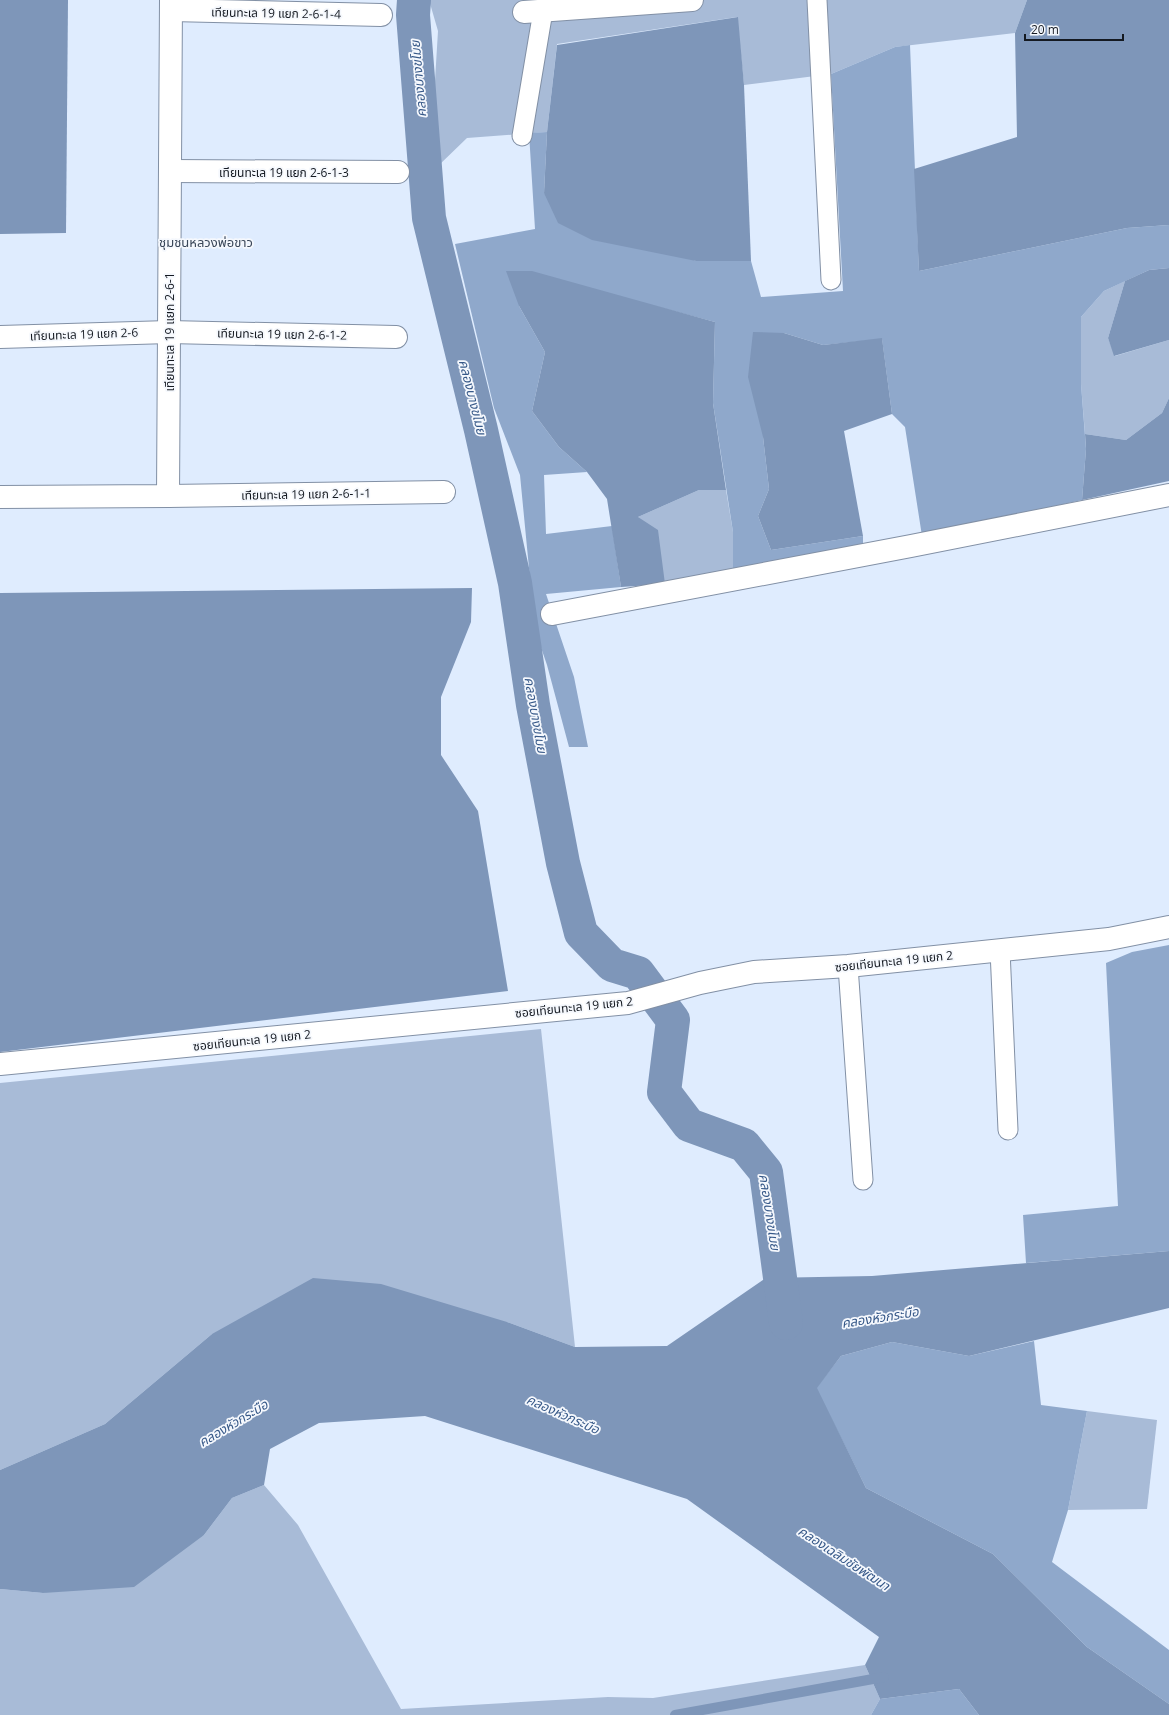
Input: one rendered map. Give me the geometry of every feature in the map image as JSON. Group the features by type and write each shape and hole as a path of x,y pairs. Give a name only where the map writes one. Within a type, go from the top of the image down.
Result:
{"street":[{"path":"534,11 692,0"},
{"name":"เทียนทะเล 19 แยก 2-6-1-4","path":"171,5 381,15"},
{"name":"เทียนทะเล 19 แยก 2-6-1","path":"168,496 171,5"},
{"name":"เทียนทะเล 19 แยก 2-6-1-3","path":"170,171 398,172"},
{"name":"เทียนทะเล 19 แยก 2-6","path":"0,337 169,332"},
{"name":"เทียนทะเล 19 แยก 2-6-1-2","path":"169,332 396,337"},
{"name":"เทียนทะเล 19 แยก 2-6-1-1","path":"168,496 444,492"},
{"path":"552,614 911,546 1169,495"},
{"path":"0,497 168,496"},
{"name":"ซอยเทียนทะเล 19 แยก 2","path":"0,1064 628,1003 700,983 754,972 848,966 1109,939 1169,928"}],"lane":[{"path":"817,0 831,280"},
{"path":"522,136 534,11"},
{"path":"1000,950 1008,1130"},
{"path":"848,966 864,1180"}],"shaded area":[{"path":"429,0 1027,0 1015,33 895,47 831,74 744,85 737,17 557,44 547,132 467,138 437,167 432,130 438,31"},
{"path":"910,45 919,271 1127,228 1169,225 1169,268 1149,270 1104,291 1081,317 1081,384 1086,449 1082,500 922,536 905,427 892,414 882,339 823,345 784,333 763,437 769,489 758,516 771,550 863,536 863,547 733,569 733,532 713,403 715,322 651,305 519,306 545,352 532,411 559,447 587,472 544,475 546,534 612,526 621,587 546,594 574,677 588,747 569,747 547,665 535,630 520,475 494,408 455,244 535,229 529,133 547,132 544,193 696,261 751,261 761,297 843,291 831,74 895,47"},
{"path":"1125,281 1108,338 1115,356 1169,340 1169,398 1162,413 1126,440 1085,434 1081,384 1081,317 1104,291"},
{"path":"699,490 726,490 733,532 733,569 665,584 638,517"},
{"path":"1169,945 1169,1251 1026,1263 1023,1215 1118,1206 1106,963 1132,952"},
{"path":"541,1029 575,1347 507,1322 212,1334 105,1424 0,1470 0,1083"},
{"path":"1034,1341 1041,1405 1087,1411 1068,1510 1052,1562 1169,1650 1169,1704 1087,1647 993,1554 866,1488 816,1388 841,1356 892,1342 969,1356"},
{"path":"1087,1411 1157,1420 1147,1509 1068,1510"},
{"path":"264,1485 298,1525 401,1709 608,1697 653,1698 865,1665 880,1699 871,1715 0,1715 0,1589 43,1593 204,1535 232,1498"},
{"path":"959,1689 979,1715 871,1715 880,1699"}],"water":[{"path":"0,0 68,0 66,233 0,234"},
{"path":"1027,0 1169,0 1169,225 1127,228 919,271 914,169 1017,137 1015,33"},
{"path":"738,17 744,85 751,261 696,261 592,240 558,223 544,193 547,132 557,45"},
{"path":"1169,268 1169,340 1114,356 1108,338 1125,281 1149,270"},
{"path":"506,271 532,271 715,322 713,403 726,490 699,490 638,517 658,530 665,584 621,587 607,499 587,472 559,447 532,411 545,352 519,306"},
{"path":"753,332 784,333 823,345 882,338 892,414 844,431 863,536 771,550 758,516 769,489 763,437 748,377"},
{"path":"1169,398 1169,481 1082,500 1086,449 1085,434 1126,440 1162,413"},
{"path":"472,588 471,622 441,697 441,755 478,811 508,991 0,1052 0,593"},
{"path":"1169,1251 1169,1308 969,1356 892,1342 841,1356 817,1388 866,1488 993,1554 1087,1647 1169,1704 1169,1715 979,1715 959,1689 880,1699 865,1665 879,1637 687,1499 425,1416 319,1423 270,1449 264,1485 232,1498 204,1535 134,1587 43,1593 0,1589 0,1470 105,1424 212,1334 313,1278 381,1284 507,1322 575,1347 667,1346 766,1278 872,1276"}],"waterway":[{"name":"คลองบางขโมย","path":"414,0 413,15 429,218 481,430 515,583 533,705 563,863 581,933 612,965 638,973 673,1020 664,1092 689,1125 744,1145 766,1172 786,1323"},
{"path":"675,1715 884,1677"}],"district":[{"name":"ชุมชนหลวงพ่อขาว","path":"206,242"}],"water label":[{"name":"คลองหัวกระบือ","path":"880,1317"},
{"name":"คลองหัวกระบือ","path":"563,1414"},
{"name":"คลองหัวกระบือ","path":"233,1423"},
{"name":"คลองเฉลิมชัยพัฒนา","path":"844,1558"}]}
